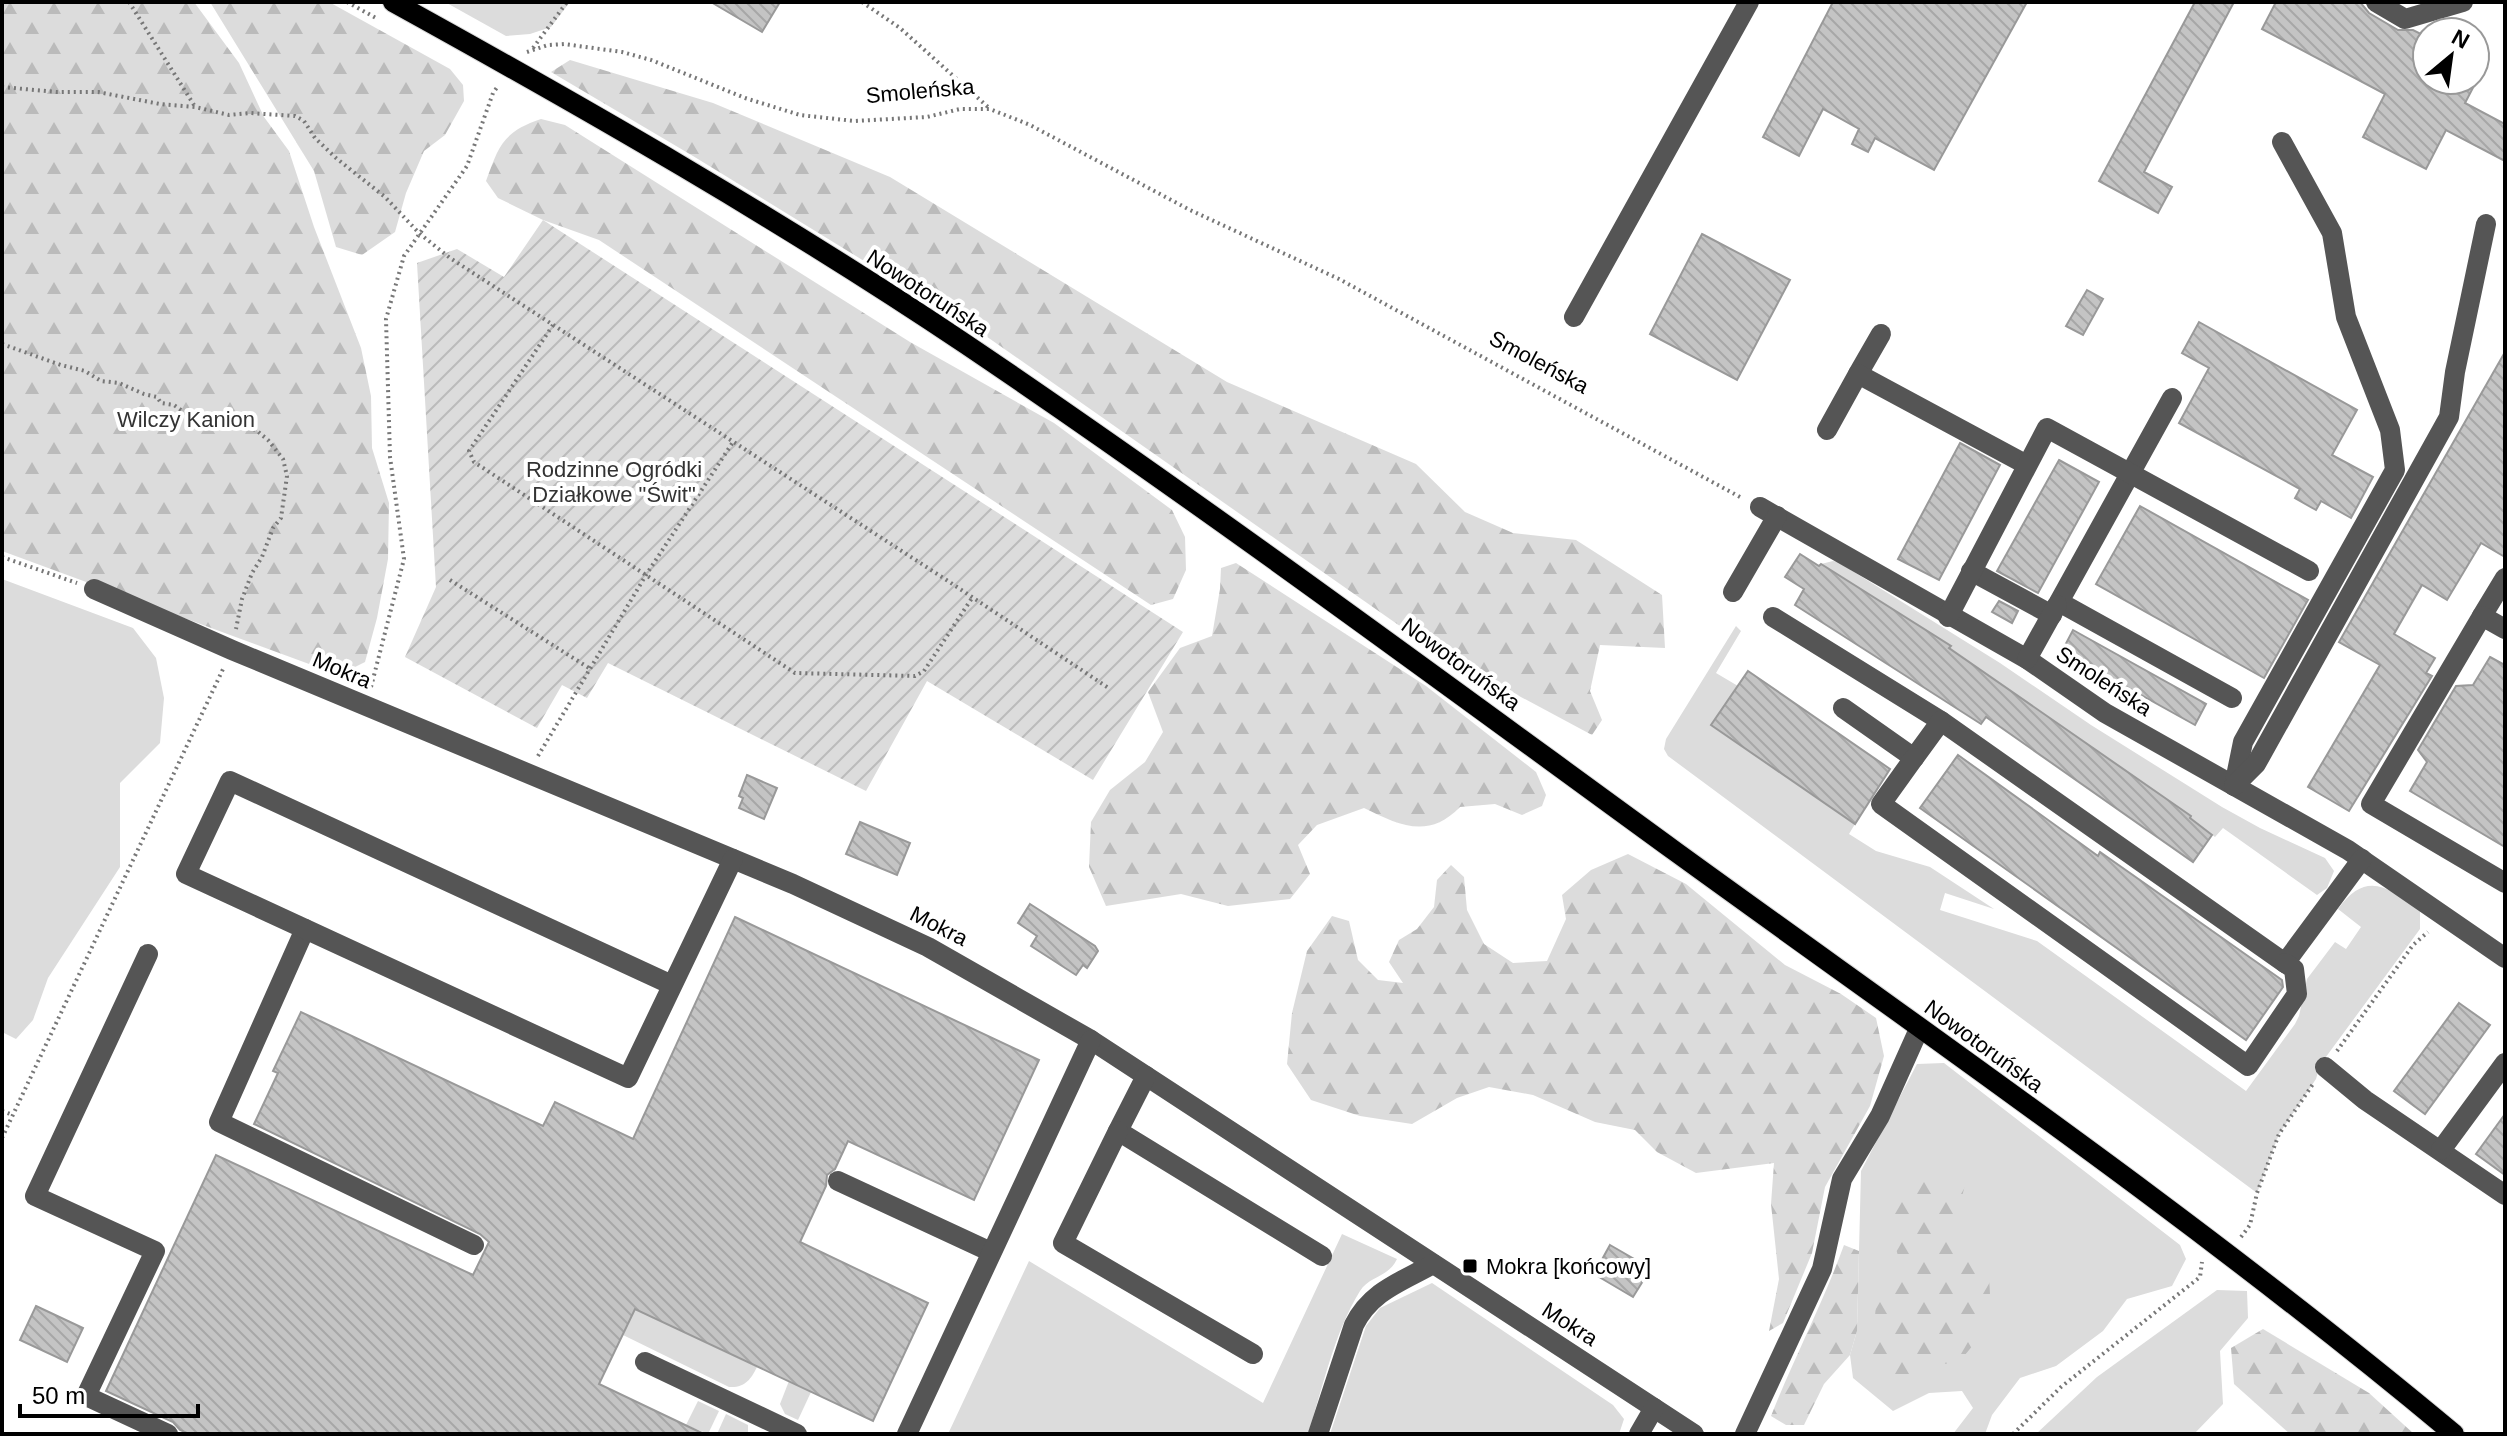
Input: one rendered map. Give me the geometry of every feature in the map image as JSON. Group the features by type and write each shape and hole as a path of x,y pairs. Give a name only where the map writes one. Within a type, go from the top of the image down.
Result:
{"main road":[{"name":"Nowotoruńska","path":"393,2 510,66 738,201 976,351 1303,578 2217,1245 2454,1434"}],"street":[{"path":"1574,317 1749,2"},
{"path":"2376,2 2405,19 2463,2"},
{"path":"2234,786 2243,742 2395,470 2390,430 2346,317 2332,233 2282,142"},
{"path":"2234,786 2256,764 2449,417 2455,372 2486,224"},
{"path":"1827,430 1881,334"},
{"path":"1858,374 2027,465"},
{"path":"2027,659 2172,398"},
{"path":"1948,617 2047,428 2309,571"},
{"path":"1733,592 1768,512"},
{"name":"Smoleńska","path":"1768,512 1863,564 1948,617 2027,659 2105,713 2362,859 2505,958"},
{"path":"1971,571 2056,608 2232,698"},
{"path":"2505,578 2371,804 2505,883"},
{"name":"Mokra","path":"94,589 233,643 365,705 733,859 928,947 1091,1040 1694,1434"},
{"path":"2482,616 2505,629"},
{"path":"1773,617 1941,721 2294,969 2297,994 2248,1066 1881,804 1941,721"},
{"path":"1843,708 1914,758"},
{"path":"672,985 230,781 186,874 628,1078 733,859"},
{"path":"2285,963 2362,859"},
{"path":"305,929 219,1122 474,1245"},
{"path":"148,954 35,1196 155,1251 86,1396 168,1434"},
{"path":"1745,1434 1822,1269 1842,1179 1880,1116 1919,1029"},
{"path":"907,1434 1091,1040"},
{"path":"2441,1150 2505,1063"},
{"path":"2325,1067 2365,1100 2505,1195"},
{"path":"1146,1076 1063,1243 1253,1354"},
{"path":"1118,1131 1322,1256"},
{"path":"838,1181 991,1252"},
{"path":"1318,1434 1360,1312 1376,1295 1433,1264"},
{"path":"645,1362 797,1434"},
{"path":"1639,1434 1654,1408"}],"path":[{"path":"129,2 195,107"},
{"path":"365,705 404,559 390,457 386,319 404,256 467,166 493,93 510,66 533,49 567,2"},
{"path":"862,2 900,28 990,109"},
{"name":"Smoleńska","path":"533,49 564,44 622,52 800,115 854,121 927,117 960,109 990,109 1030,125 1190,210 1339,279 1768,512"},
{"path":"2,87 98,92 229,115 295,116 304,121 315,138 385,197 450,258 1110,689"},
{"path":"553,325 469,451 474,462 795,673 915,676 924,671 972,598"},
{"path":"2,344 85,371 101,381 117,383 157,397 161,403 174,405 188,415 221,418 256,430 282,456 287,476 281,518 273,528 242,599 233,643 2,1138"},
{"path":"527,773 646,575 733,442"},
{"path":"2,557 94,589"},
{"path":"450,580 589,668"},
{"path":"2,1111 13,1115"},
{"path":"2013,1434 2061,1387 2200,1277 2202,1261 2217,1245"}],"green space":[{"name":"Wilczy Kanion","path":"2,2 194,2 239,63 264,117 289,151 314,227 361,348 371,396 372,448 389,503 388,559 365,662 339,675 2,551"},
{"path":"210,2 329,2 450,69 463,85 464,101 445,135 424,151 406,193 395,232 362,255 336,247 314,171"},
{"path":"445,2 570,2 551,27 530,34 506,36"},
{"path":"570,60 713,103 890,177 1227,382 1416,464 1465,512 1513,533 1576,540 1662,595 1665,648 1600,645 1590,691 1602,720 1592,735 1437,652 983,334 551,72"},
{"path":"541,119 565,125 910,342 1054,423 1172,510 1185,537 1186,570 1173,599 1151,605 599,240 543,220 498,198 486,181 499,149 518,129"},
{"name":"Rodzinne Ogródki Działkowe \"Świt\"","path":"543,220 1183,632 1093,780 927,681 866,791 608,663 587,698 562,685 537,728 405,657 436,587 417,263 457,249 504,277"},
{"path":"1833,561 2000,663 2091,725 2222,807 2325,858 2334,871 2327,888 2317,895 2223,828 2215,837 2191,816 1950,646 1821,564"},
{"path":"1236,563 1426,686 1536,772 1546,795 1542,806 1522,815 1495,804 1460,807 1448,817 1425,826 1401,824 1364,808 1317,825 1298,845 1310,874 1290,899 1228,906 1181,894 1106,906 1089,867 1091,822 1110,790 1145,762 1163,732 1148,692 1180,648 1212,636 1221,568"},
{"path":"2,579 133,628 156,658 164,698 160,743 120,783 120,867 48,978 33,1020 16,1039 2,1032"},
{"path":"1736,626 1741,631 1716,673 1738,686 1712,725 1855,824 1849,834 1876,851 1930,867 1994,909 1945,893 1940,910 2037,941 2246,1091 2295,1024 2307,979 2335,942 2346,949 2361,927 2338,909 2348,897 2358,889 2378,886 2420,910 2420,929 2320,1065 2316,1079 2279,1134 2257,1193 1668,756 1664,749 1666,739"},
{"path":"1628,854 1686,884 1785,965 1841,994 1876,1018 1884,1056 1870,1106 1825,1187 1812,1253 1783,1323 1769,1331 1779,1279 1771,1204 1774,1163 1696,1173 1657,1152 1635,1130 1595,1122 1533,1095 1489,1087 1457,1098 1412,1124 1360,1116 1311,1100 1287,1064 1292,1013 1307,951 1332,916 1349,921 1358,960 1378,980 1403,983 1389,962 1399,940 1417,929 1434,907 1437,880 1451,865 1464,877 1467,910 1484,944 1513,963 1547,961 1566,919 1562,895 1591,870"},
{"path":"1944,1063 2180,1245 2186,1259 2172,1286 2127,1299 2103,1331 2056,1366 2020,1378 1992,1415 1985,1434 1953,1434 1973,1408 1962,1391 1929,1393 1893,1411 1853,1378 1850,1355 1857,1331 1861,1171 1917,1064"},
{"path":"1909,1176 1955,1176 1965,1185 1958,1212 1957,1237 1988,1269 1990,1309 1984,1328 1960,1361 1929,1367 1895,1385 1878,1377 1871,1357 1877,1295 1902,1269 1893,1239 1890,1194"},
{"path":"1342,1234 1397,1259 1389,1270 1364,1286 1351,1307 1336,1342 1308,1434 948,1434 1029,1261 1263,1403"},
{"path":"1844,1245 1859,1251 1857,1331 1850,1355 1824,1384 1804,1425 1786,1425 1771,1416"},
{"path":"1432,1283 1613,1405 1624,1419 1619,1434 1330,1434 1366,1326 1380,1308"},
{"path":"2217,1290 2247,1291 2248,1318 2220,1351 2223,1404 2194,1434 2036,1434 2097,1377"},
{"path":"635,1309 757,1367 747,1382 729,1387 623,1335"},
{"path":"2263,1329 2369,1393 2414,1434 2290,1434 2234,1384 2231,1348"},
{"path":"789,1381 811,1392 798,1420 785,1414 780,1404"},
{"path":"698,1401 719,1411 708,1434 686,1425"},
{"path":"726,1414 748,1425 748,1434 717,1434"}],"building":[{"path":"711,2 780,2 762,32"},
{"path":"1833,2 2027,2 1934,170 1875,138 1868,152 1852,144 1859,129 1823,109 1799,156 1763,137"},
{"path":"2195,2 2234,2 2144,172 2172,187 2158,213 2099,181"},
{"path":"2276,2 2360,2 2369,13 2398,30 2411,30 2411,96 2469,96 2465,103 2505,124 2505,161 2446,130 2426,169 2363,137 2385,94 2262,29"},
{"path":"1702,234 1790,280 1737,380 1650,334"},
{"path":"2087,290 2103,299 2083,335 2066,326"},
{"path":"2199,322 2357,410 2332,455 2373,477 2351,518 2321,501 2316,510 2295,498 2300,489 2179,423 2209,368 2182,353"},
{"path":"2505,352 2505,557 2481,543 2447,600 2422,585 2394,634 2435,658 2426,673 2432,676 2349,811 2308,787 2380,665 2339,642"},
{"path":"1960,443 2000,465 1939,580 1898,559"},
{"path":"2059,460 2099,482 2038,593 1997,571"},
{"path":"2140,506 2308,600 2264,678 2096,584"},
{"path":"1800,554 1951,646 1949,648 2191,816 2212,835 2193,862 1986,717 1981,724 1795,605 1804,589 1785,577"},
{"path":"1999,601 2018,611 2012,623 1992,612"},
{"path":"2073,630 2206,704 2195,725 2062,651"},
{"path":"2490,657 2505,665 2505,847 2410,791 2427,762 2418,750 2456,686 2473,685"},
{"path":"1748,671 1890,769 1855,824 1711,725"},
{"path":"1958,755 2098,856 2100,852 2282,980 2283,987 2246,1040 1920,808"},
{"path":"747,775 777,788 764,819 739,808 743,798 739,796"},
{"path":"860,822 910,843 897,875 846,854"},
{"path":"1030,904 1095,946 1098,951 1087,968 1083,965 1076,975 1031,946 1037,936 1018,923"},
{"path":"735,917 1039,1060 974,1200 848,1141 835,1169 827,1175 826,1186 800,1242 928,1303 873,1421 635,1309 599,1384 704,1434 189,1434 173,1422 106,1391 216,1155 473,1275 489,1242 480,1234 254,1124 278,1073 273,1071 301,1012 543,1126 555,1102 633,1139"},
{"path":"2459,1003 2490,1025 2425,1114 2394,1091"},
{"path":"2505,1114 2505,1175 2476,1154"},
{"path":"1610,1245 1636,1260 1628,1273 1643,1281 1633,1297 1594,1274"},
{"path":"36,1306 83,1328 67,1362 20,1340"}],"place":[{"name":"Mokra [końcowy]","path":"1470,1266"}]}
